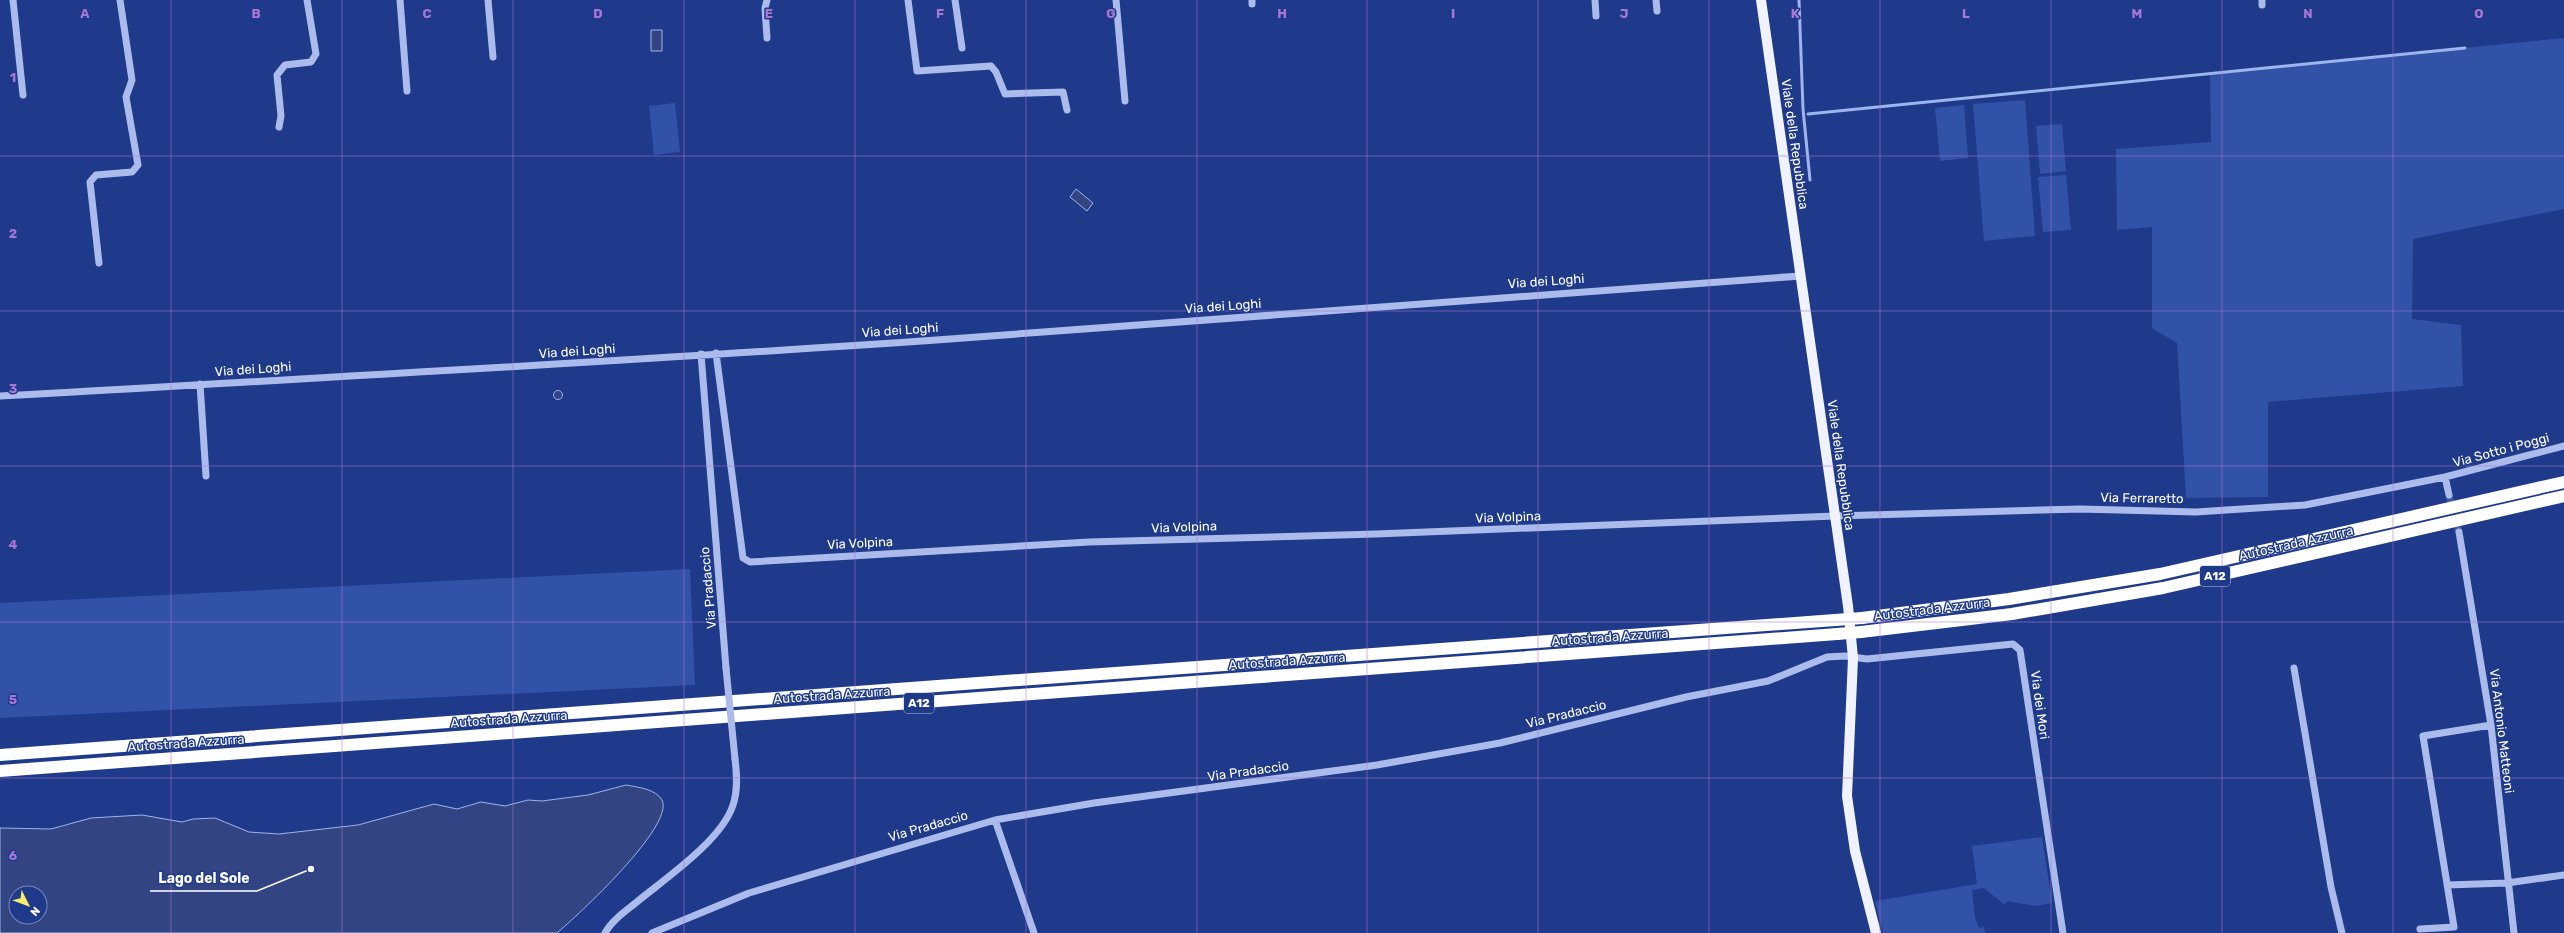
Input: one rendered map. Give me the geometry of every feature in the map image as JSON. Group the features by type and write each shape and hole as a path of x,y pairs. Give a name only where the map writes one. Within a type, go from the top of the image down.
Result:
{"highway":[{"name":"Autostrada Azzurra","path":"0,755 1862,618 2009,599 2160,574 2564,482"},
{"name":"Autostrada Azzurra","path":"0,771 1861,632 2012,614 2163,588 2564,496"}],"main road":[{"name":"Viale della Repubblica","path":"1761,0 1848,606 1853,658 1847,796 1855,851 1876,933"}],"street":[{"path":"13,0 23,95"},
{"path":"99,263 90,182 96,175 132,172 138,165 126,97 132,80 120,0"},
{"path":"279,128 281,116 277,75 285,65 311,62 316,54 307,0"},
{"path":"400,0 407,91"},
{"path":"488,0 493,57"},
{"path":"767,0 765,8 767,38"},
{"path":"908,0 917,71 991,66 996,72 1005,94 1063,92 1067,110"},
{"path":"955,0 962,48"},
{"path":"1116,0 1125,101"},
{"path":"1595,0 1596,16"},
{"path":"1656,0 1657,11"},
{"name":"Via dei Loghi","path":"0,396 951,339 1545,293 1800,276"},
{"name":"Via Volpina","path":"716,353 743,558 750,562 1089,542 1376,534 1835,516"},
{"name":"Via Pradaccio","path":"605,933 616,919 695,855 722,826 733,805 737,780 726,668 701,354"},
{"path":"200,384 206,476"},
{"name":"Via Sotto i Poggi","path":"2445,477 2564,446"},
{"path":"2445,477 2449,495"},
{"name":"Via Ferraretto","path":"1835,516 2080,509 2196,512 2305,505 2445,477"},
{"name":"Via Antonio Matteoni","path":"2459,532 2491,725 2507,883 2514,933"},
{"name":"Via dei Mori","path":"1853,658 1867,659 2013,644 2017,645 2020,650 2062,933"},
{"name":"Via Pradaccio","path":"652,933 749,893 995,820 1094,803 1370,766 1500,743 1686,697 1768,681 1827,657 1845,656 1853,658"},
{"path":"2294,668 2331,887 2342,933"},
{"path":"2420,929 2454,927 2423,736 2491,725"},
{"path":"995,820 1034,933"},
{"path":"2447,885 2507,883 2564,875"}],"shaded area":[{"path":"651,30 662,30 662,51 651,51"},
{"path":"2564,38 2564,209 2413,239 2412,319 2461,325 2463,386 2268,402 2268,497 2186,498 2177,343 2152,328 2152,227 2117,230 2116,149 2211,142 2210,73"},
{"path":"2025,100 2035,236 1984,241 1973,104"},
{"path":"675,103 680,152 654,155 649,106"},
{"path":"1964,105 1968,158 1940,161 1935,108"},
{"path":"2062,124 2066,171 2040,174 2036,126"},
{"path":"2066,175 2071,230 2043,232 2038,177"},
{"path":"1076,189 1093,203 1087,211 1070,197"},
{"path":"558,390 563,395 558,400 553,395"},
{"path":"690,569 695,685 0,718 0,603"},
{"path":"626,785 651,791 662,800 662,812 654,829 640,849 584,909 557,933 0,933 0,828 51,829 91,818 142,815 182,822 193,819 215,818 249,832 279,834 358,825 434,804 457,809 481,802 505,806 528,800 542,801 588,795"},
{"path":"2042,837 2052,903 2036,906 2007,901 2005,905 1984,888 1972,890 1975,918 1979,928 1984,927 1985,933 1883,933 1875,901 1977,884 1972,846"}],"waterway":[{"path":"1799,0 1803,109 1810,180"},
{"path":"1808,114 2465,48"}],"tunnel":[{"path":"2449,495 2459,532"}],"place":[{"name":"Lago del Sole","path":"311,869"}]}
